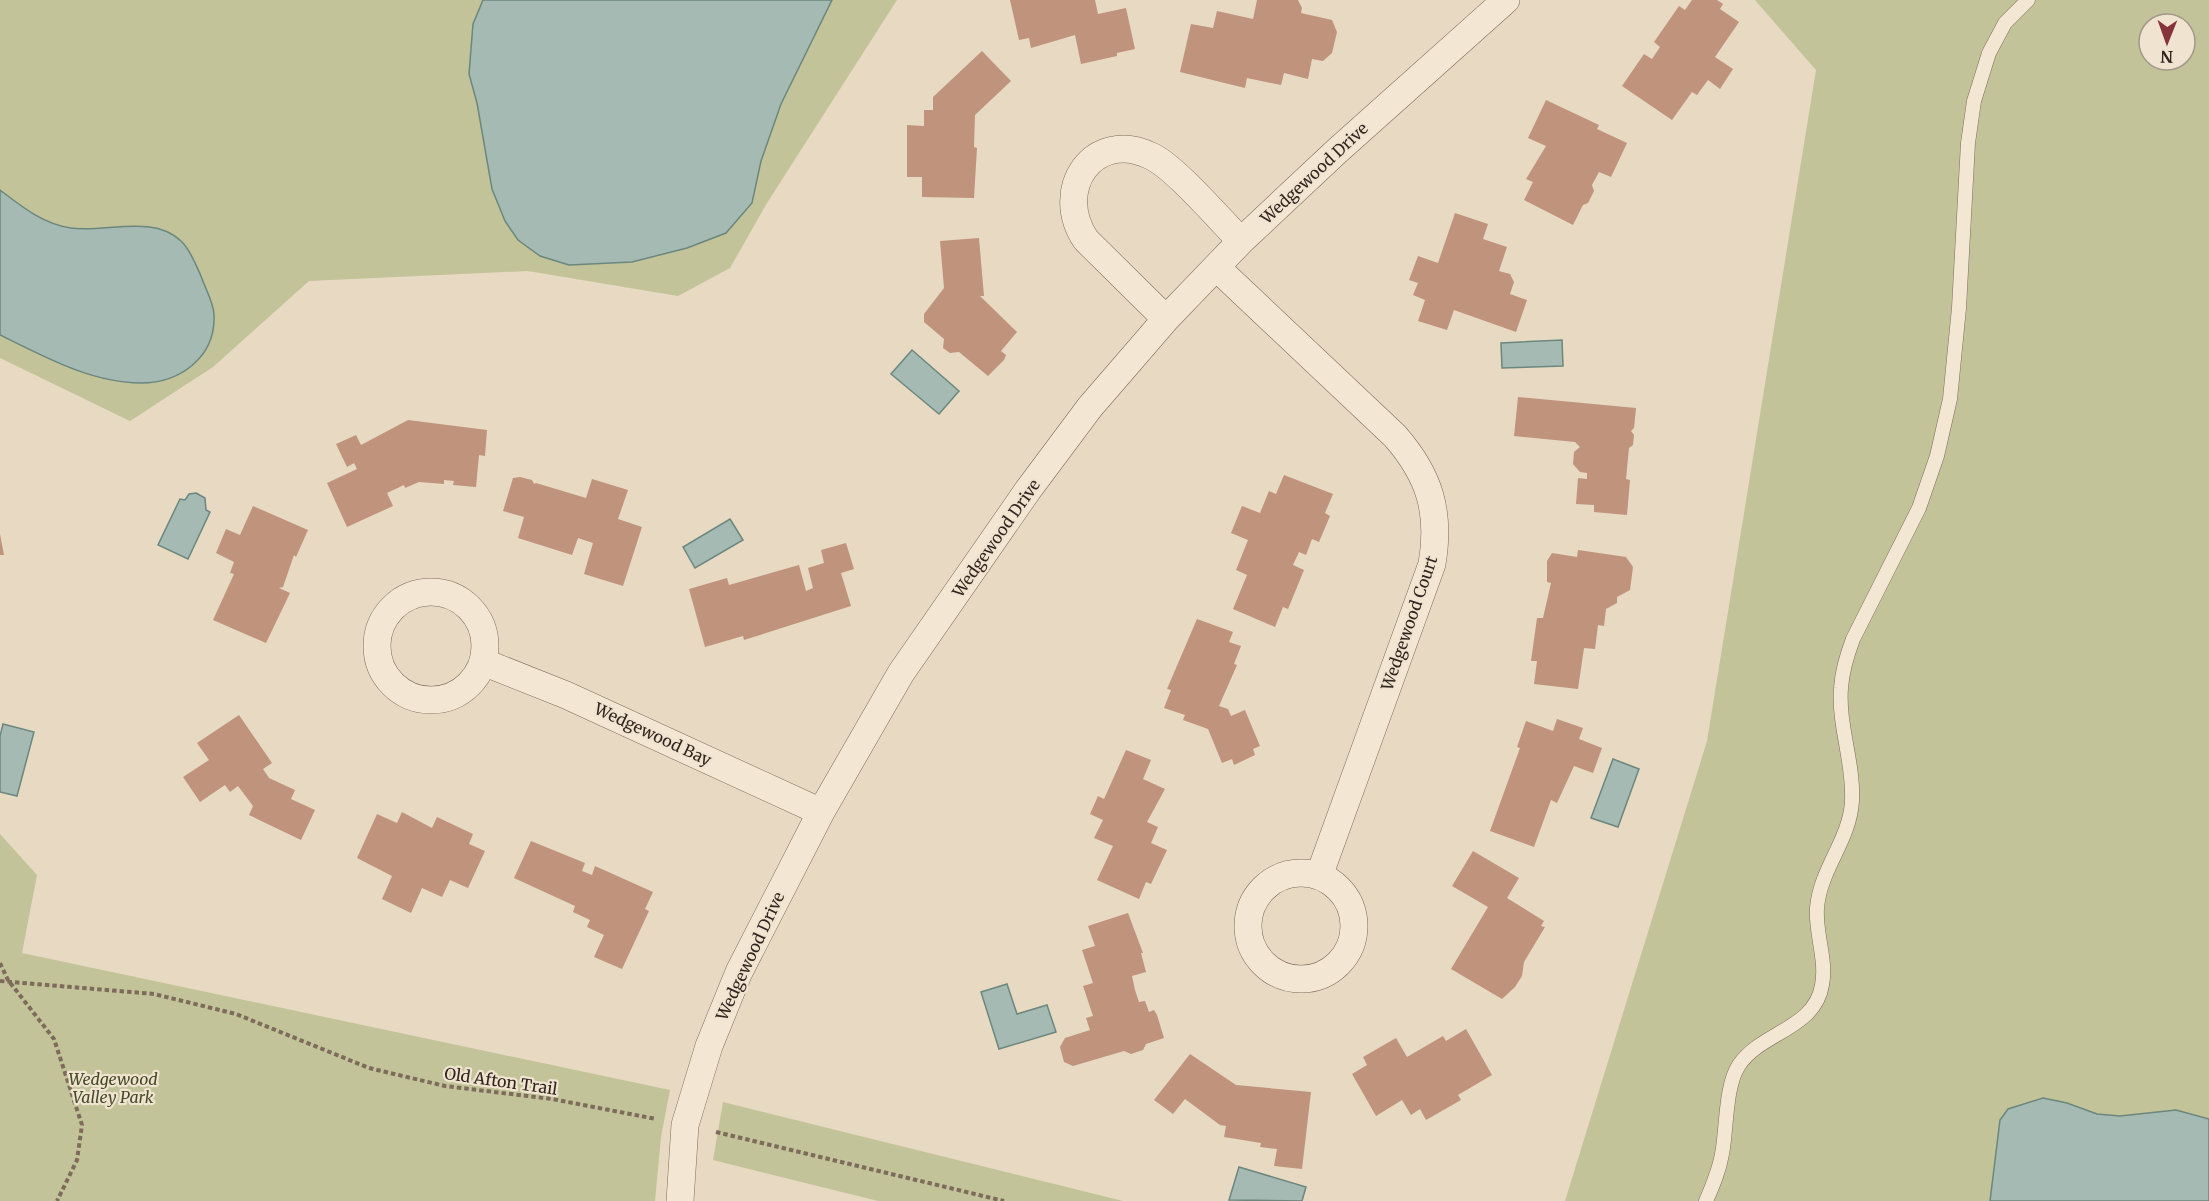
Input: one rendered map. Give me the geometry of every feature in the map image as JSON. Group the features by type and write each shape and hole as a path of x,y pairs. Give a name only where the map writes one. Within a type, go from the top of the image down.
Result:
{"street":[{"name":"Wedgewood Drive","path":"680,1201 685,1125 709,1046 739,972 820,812 901,673 1028,490 1090,407 1166,318 1241,241 1337,151 1506,0"},
{"path":"1166,318 1086,240 1077,227 1072,198 1074,186 1084,167 1114,150 1150,155 1167,167 1241,241"},
{"name":"Wedgewood Court","path":"1215,267 1395,436 1419,466 1431,496 1435,528 1432,564 1319,876"},
{"name":"Wedgewood Bay","path":"483,663 576,699 820,812"}],"lane":[{"path":"1706,1201 1720,1161 1731,1085 1738,1065 1750,1052 1803,1019 1815,1003 1822,986 1817,908 1821,885 1848,830 1852,801 1840,689 1845,661 1853,639 1919,508 1937,456 1953,376 1968,143 1974,101 1989,53 2005,23 2028,0"}],"path":[{"path":"0,963 8,980 54,1039 82,1125 77,1160 58,1201"},
{"name":"Old Afton Trail","path":"0,981 154,994 236,1014 369,1068 445,1086 552,1099 685,1125 1004,1201"}],"green space":[{"path":"0,0 897,0 767,203 730,268 678,296 528,271 309,281 213,367 130,421 0,358"},
{"path":"1755,0 2209,0 2209,1201 1565,1201 1707,741 1816,70"},
{"name":"Wedgewood Valley Park","path":"0,834 37,875 22,953 670,1090 661,1137 655,1201 0,1201"},
{"path":"723,1102 1123,1201 878,1201 713,1160"}],"water":[{"path":"483,0 832,0 781,104 761,161 752,203 726,233 687,248 632,262 569,265 540,256 518,240 505,221 492,189 477,103 469,74 473,24"},
{"path":"0,190 33,213 61,226 84,229 143,226 170,233 181,241 195,262 214,310 213,330 202,355 182,373 169,378 155,382 122,382 68,367 0,335"},
{"path":"1562,340 1563,366 1502,368 1501,343"},
{"path":"912,350 959,391 939,414 891,374"},
{"path":"196,493 205,498 206,510 210,512 188,559 158,545 180,499 185,500 189,494"},
{"path":"730,519 743,540 695,568 683,547"},
{"path":"3,724 34,732 17,796 0,792 0,736"},
{"path":"1613,759 1639,769 1618,827 1591,818"},
{"path":"1007,984 1017,1014 1047,1005 1056,1032 999,1049 981,992"},
{"path":"2043,1098 2067,1103 2097,1114 2120,1116 2176,1110 2209,1119 2209,1201 1990,1201 2000,1120 2008,1109"},
{"path":"1239,1167 1306,1187 1302,1201 1229,1200"}],"building":[{"path":"1010,0 1095,0 1098,14 1126,8 1135,49 1117,53 1117,56 1081,64 1075,35 1031,48 1029,38 1019,40"},
{"path":"1257,0 1298,0 1302,8 1301,13 1332,20 1337,32 1332,53 1323,61 1312,59 1308,79 1284,73 1281,85 1247,78 1245,88 1180,72 1191,24 1213,28 1217,11 1253,19"},
{"path":"1692,0 1717,0 1723,4 1720,9 1739,22 1715,57 1733,69 1720,89 1708,80 1697,95 1692,92 1672,120 1622,86 1644,54 1652,59 1660,47 1654,42 1679,6 1685,10"},
{"path":"982,51 1011,81 975,115 974,147 977,148 974,198 922,197 922,177 907,177 907,125 924,126 924,110 933,110 933,97"},
{"path":"1546,100 1599,125 1597,129 1627,143 1611,177 1599,172 1592,185 1594,191 1588,203 1583,205 1573,225 1524,200 1533,182 1526,179 1546,146 1528,138"},
{"path":"1455,213 1488,224 1483,239 1507,247 1499,271 1510,274 1514,282 1510,294 1527,300 1516,332 1454,310 1447,330 1418,321 1425,300 1413,295 1418,283 1409,280 1418,256 1438,263"},
{"path":"979,238 984,296 980,296 1017,332 1001,351 1006,355 1004,360 988,376 959,352 950,353 943,348 944,339 924,322 924,314 944,288 940,241"},
{"path":"1518,397 1636,408 1634,428 1631,431 1634,435 1633,445 1629,448 1626,479 1630,480 1627,515 1594,512 1594,505 1576,504 1578,478 1587,479 1587,473 1580,472 1573,464 1574,452 1580,447 1575,442 1514,436"},
{"path":"408,420 487,430 485,456 479,455 476,487 453,485 454,481 444,480 444,484 419,482 405,488 404,485 387,493 393,506 347,527 327,483 357,469 354,463 347,467 336,444 356,435 361,445"},
{"path":"1284,475 1333,494 1325,513 1330,516 1319,542 1312,539 1306,555 1299,552 1293,565 1304,570 1288,609 1283,607 1275,627 1233,609 1247,575 1236,570 1248,540 1231,533 1242,506 1260,513 1269,491 1276,494"},
{"path":"513,478 532,480 534,484 586,498 592,479 628,490 618,519 642,527 623,586 584,574 593,543 578,538 572,555 518,538 524,517 503,511"},
{"path":"253,506 308,530 296,557 294,555 283,587 279,588 290,593 266,643 213,620 234,574 230,573 234,562 216,553 226,529 240,535"},
{"path":"0,534 4,555 0,555"},
{"path":"846,543 854,569 841,573 851,606 744,640 743,636 705,647 689,589 727,578 729,585 799,565 806,591 813,588 808,568 824,563 821,550"},
{"path":"1578,550 1626,557 1633,567 1630,590 1617,597 1617,603 1606,609 1604,626 1598,625 1595,649 1584,648 1578,689 1534,684 1537,661 1531,661 1537,618 1543,618 1551,583 1547,582 1547,561 1552,553 1577,557"},
{"path":"1197,619 1233,632 1229,642 1241,646 1234,664 1237,665 1219,706 1228,709 1231,716 1245,710 1260,746 1253,749 1255,755 1234,765 1232,759 1222,763 1208,729 1183,720 1185,715 1164,708 1171,690 1167,689"},
{"path":"239,715 272,763 263,769 269,778 295,790 291,799 315,810 301,840 249,815 253,806 238,786 230,792 225,785 200,802 183,777 209,760 197,743"},
{"path":"1557,719 1583,728 1579,739 1602,748 1593,773 1574,766 1557,803 1551,800 1534,847 1490,831 1520,748 1517,747 1526,721 1553,731"},
{"path":"1126,750 1151,760 1143,779 1165,789 1147,822 1158,827 1151,843 1167,850 1151,884 1146,882 1139,899 1097,880 1113,846 1094,838 1103,820 1090,814 1098,796 1104,799"},
{"path":"402,812 432,828 437,817 473,834 469,844 485,851 468,888 450,880 442,897 422,888 411,913 382,899 392,876 357,858 377,814 397,823"},
{"path":"531,841 585,863 582,871 592,875 595,866 653,892 645,909 649,911 622,969 594,957 604,935 587,927 590,920 573,912 575,906 514,878"},
{"path":"1473,851 1519,878 1507,898 1544,921 1541,926 1545,927 1524,962 1522,976 1515,987 1502,999 1451,969 1488,907 1452,886"},
{"path":"1128,913 1143,953 1141,953 1146,972 1132,976 1135,990 1139,1002 1145,1001 1149,1012 1154,1010 1164,1038 1146,1044 1143,1050 1131,1054 1124,1051 1073,1066 1064,1062 1060,1047 1065,1038 1090,1030 1086,1018 1093,1016 1083,986 1093,983 1082,950 1095,946 1088,926"},
{"path":"1466,1029 1492,1075 1458,1095 1461,1100 1426,1120 1420,1109 1411,1115 1402,1100 1376,1116 1352,1074 1367,1065 1363,1057 1396,1038 1407,1057 1443,1036 1446,1041"},
{"path":"1190,1054 1236,1085 1311,1092 1302,1169 1274,1166 1277,1149 1260,1147 1261,1143 1224,1137 1226,1126 1220,1125 1185,1099 1173,1114 1154,1100"}]}
